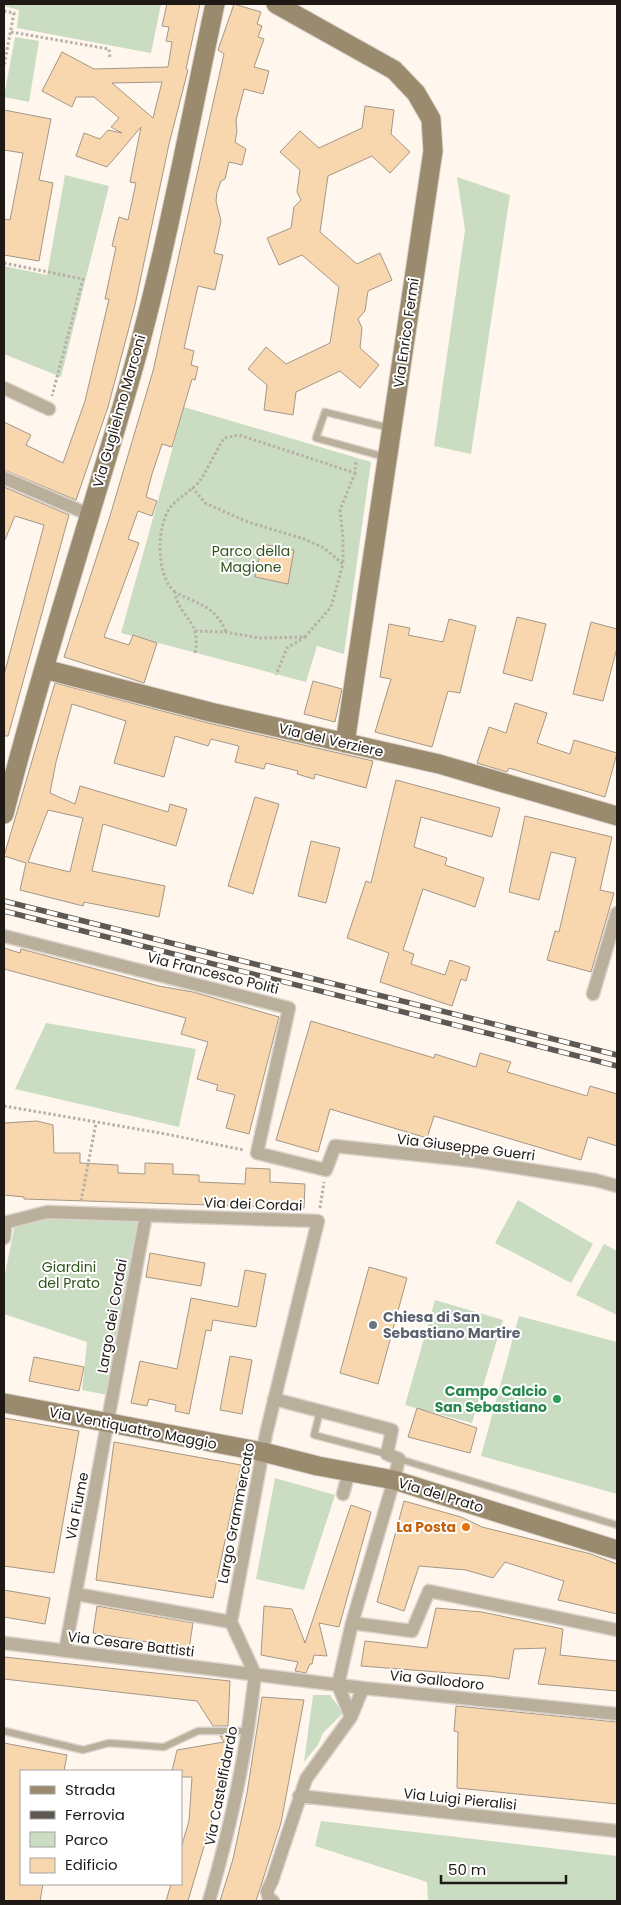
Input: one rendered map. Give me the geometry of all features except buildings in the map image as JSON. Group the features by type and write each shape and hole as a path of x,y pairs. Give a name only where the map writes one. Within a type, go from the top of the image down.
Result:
{"street":[{"name":"Via Guglielmo Marconi","path":"4,814 88,514 125,396 155,280 215,4"},
{"name":"Via Enrico Fermi","path":"276,4 394,70 416,93 431,119 433,151 345,743"},
{"path":"4,388 49,409"},
{"path":"4,478 88,514"},
{"name":"Via del Verziere","path":"44,669 210,712 439,764 617,816"},
{"path":"593,994 617,913"},
{"name":"Via Francesco Politi","path":"4,936 289,1008 257,1153"},
{"name":"Via Giuseppe Guerri","path":"326,1170 336,1146 475,1161 595,1180 617,1186"},
{"path":"257,1153 326,1170"},
{"name":"Via dei Cordai","path":"4,1238 5,1223 47,1212 318,1221 274,1399"},
{"name":"Largo dei Cordai","path":"107,1423 146,1215"},
{"path":"274,1399 392,1430 394,1480 352,1623 338,1685 351,1717"},
{"name":"Largo Grammercato","path":"230,1622 262,1452 274,1399"},
{"name":"Via Ventiquattro Maggio","path":"4,1403 262,1452"},
{"name":"Via Fiume","path":"65,1651 107,1423"},
{"name":"Via del Prato","path":"262,1452 349,1472 394,1480 617,1550"},
{"path":"343,1494 349,1472"},
{"path":"352,1623 412,1632 429,1591 617,1630"},
{"path":"76,1594 230,1622 254,1674"},
{"name":"Via Cesare Battisti","path":"4,1643 254,1674"},
{"name":"Via Gallodoro","path":"254,1674 363,1688 617,1714"},
{"name":"Via Castelfidardo","path":"209,1901 227,1838 248,1731 254,1674"},
{"path":"273,1901 269,1899 266,1891 272,1881 306,1779 351,1717 363,1688"},
{"name":"Via Luigi Pieralisi","path":"299,1796 617,1831"}],"lane":[{"path":"387,458 316,438 325,412 392,429"},
{"path":"320,1411 314,1435 617,1525"},
{"path":"4,1731 83,1750 109,1743 164,1747 198,1731 248,1731"}],"path":[{"path":"4,10 14,13 4,66"},
{"path":"10,32 109,49 110,59"},
{"path":"4,263 83,278 49,409"},
{"path":"226,632 220,619 210,608 169,588 165,579 160,540 168,510 200,481 224,438 239,435 355,473"},
{"path":"276,674 287,648 305,637 331,607 343,564 340,510 355,473 357,449"},
{"path":"192,487 205,503 248,522 304,539 324,548 343,564"},
{"path":"175,592 180,605 193,624 197,642 195,653"},
{"path":"195,631 226,632 259,638 305,637"},
{"path":"4,1106 166,1134 257,1153"},
{"path":"78,1213 96,1123"},
{"path":"318,1221 326,1170"}],"green space":[{"path":"4,4 161,4 151,53 17,28 19,10 4,6"},
{"path":"15,37 39,41 29,102 4,97"},
{"path":"65,175 109,186 61,377 4,354 4,266 47,275"},
{"path":"457,177 510,195 471,454 434,446 465,230"},
{"name":"Parco della Magione","path":"184,407 371,462 344,654 317,646 306,682 121,633"},
{"path":"46,1023 196,1049 179,1127 15,1089"},
{"path":"518,1200 593,1244 571,1283 495,1243"},
{"name":"Giardini del Prato","path":"47,1216 139,1220 107,1395 82,1390 87,1342 4,1314 4,1279 15,1224"},
{"path":"604,1244 617,1251 617,1315 576,1295"},
{"path":"435,1300 503,1320 472,1423 405,1405"},
{"name":"Campo Calcio San Sebastiano","path":"519,1316 617,1342 617,1494 481,1456"},
{"path":"275,1478 335,1495 304,1590 256,1579"},
{"path":"313,1695 330,1695 343,1713 323,1733 318,1745 304,1762"},
{"path":"321,1821 617,1856 617,1899 616,1901 428,1901 427,1882 315,1846"}],"railway":[{"path":"4,901 617,1055"},
{"path":"4,911 617,1066"}],"place":[{"name":"Chiesa di San Sebastiano Martire","path":"373,1325"},
{"name":"Campo Calcio San Sebastiano","path":"557,1399"},
{"name":"La Posta","path":"466,1527"}]}
